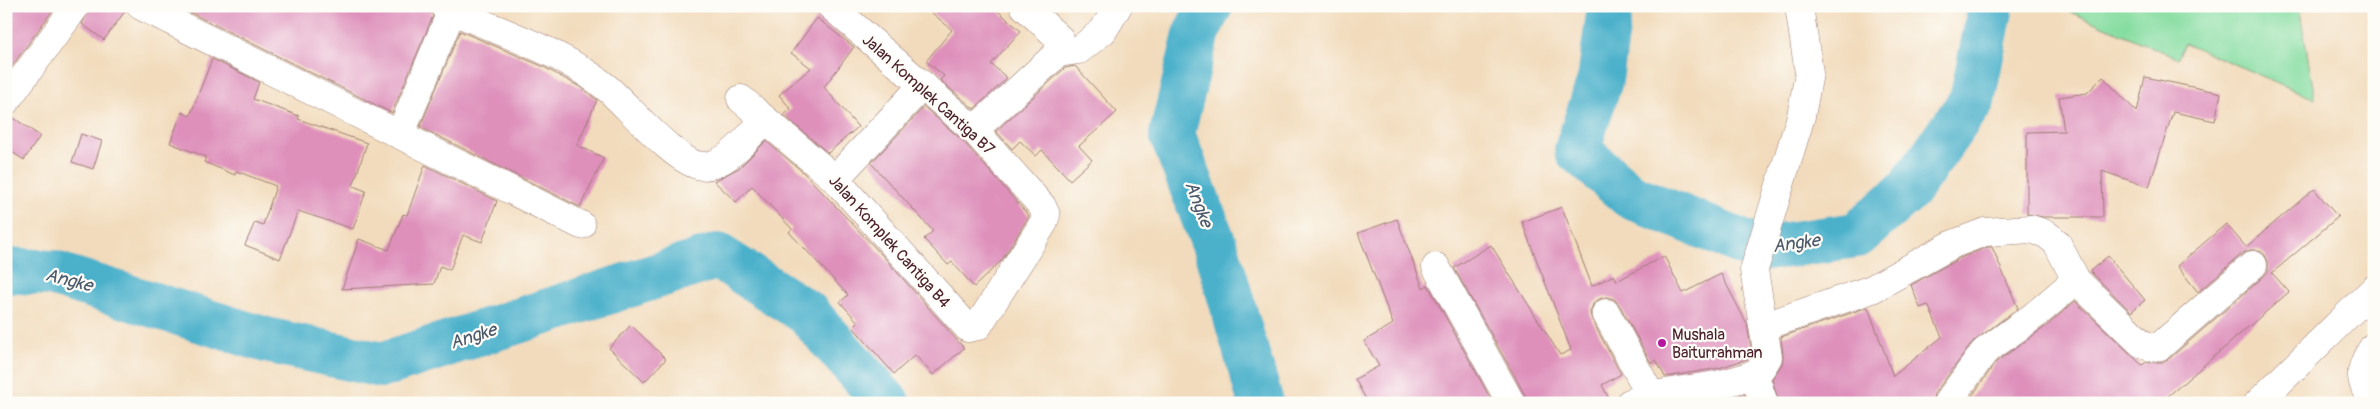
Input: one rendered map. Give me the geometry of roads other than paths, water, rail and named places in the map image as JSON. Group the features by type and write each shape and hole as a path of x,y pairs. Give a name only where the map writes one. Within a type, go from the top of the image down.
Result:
{"street":[{"path":"6,101 76,6"},
{"path":"141,6 581,225"},
{"name":"Jalan Komplek Cantiga B7","path":"831,6 974,130 1042,206 1046,215 1043,224 978,326 968,328"},
{"path":"1024,6 1060,39 1058,53"},
{"path":"974,130 1058,53 1078,50 1103,31 1118,6"},
{"path":"1606,313 1640,399 1711,386 1754,374 1762,368 1768,357 1764,326 1756,294 1754,270 1802,116 1809,74 1799,6"},
{"path":"400,136 448,8 544,50 579,69 605,86 631,109 674,153 690,164 704,166 717,163 731,153 765,120"},
{"path":"835,179 923,85"},
{"name":"Jalan Komplek Cantiga B4","path":"741,99 835,179 968,328"},
{"path":"1764,326 1872,289 1953,244 1985,232 2031,229 2046,234 2057,243 2076,280 2142,344 2152,347 2160,346 2253,265"},
{"path":"1436,267 1512,403"},
{"path":"1947,403 1985,351 2035,315 2076,280"},
{"path":"2258,403 2374,289"},
{"path":"2373,403 2361,378 2363,364 2374,346"},
{"path":"1754,374 1764,403"}],"waterway":[{"name":"Angke","path":"1210,6 1197,31 1172,134 1218,255 1261,403"},
{"name":"Angke","path":"1610,6 1600,80 1577,150 1630,196 1758,249 1857,235 1909,189 1972,100 1991,6"},
{"name":"Angke","path":"6,270 51,273 266,340 382,365 718,256 807,313 887,403"}],"place":[{"name":"Mushala Baiturrahman","path":"1662,343"}]}
